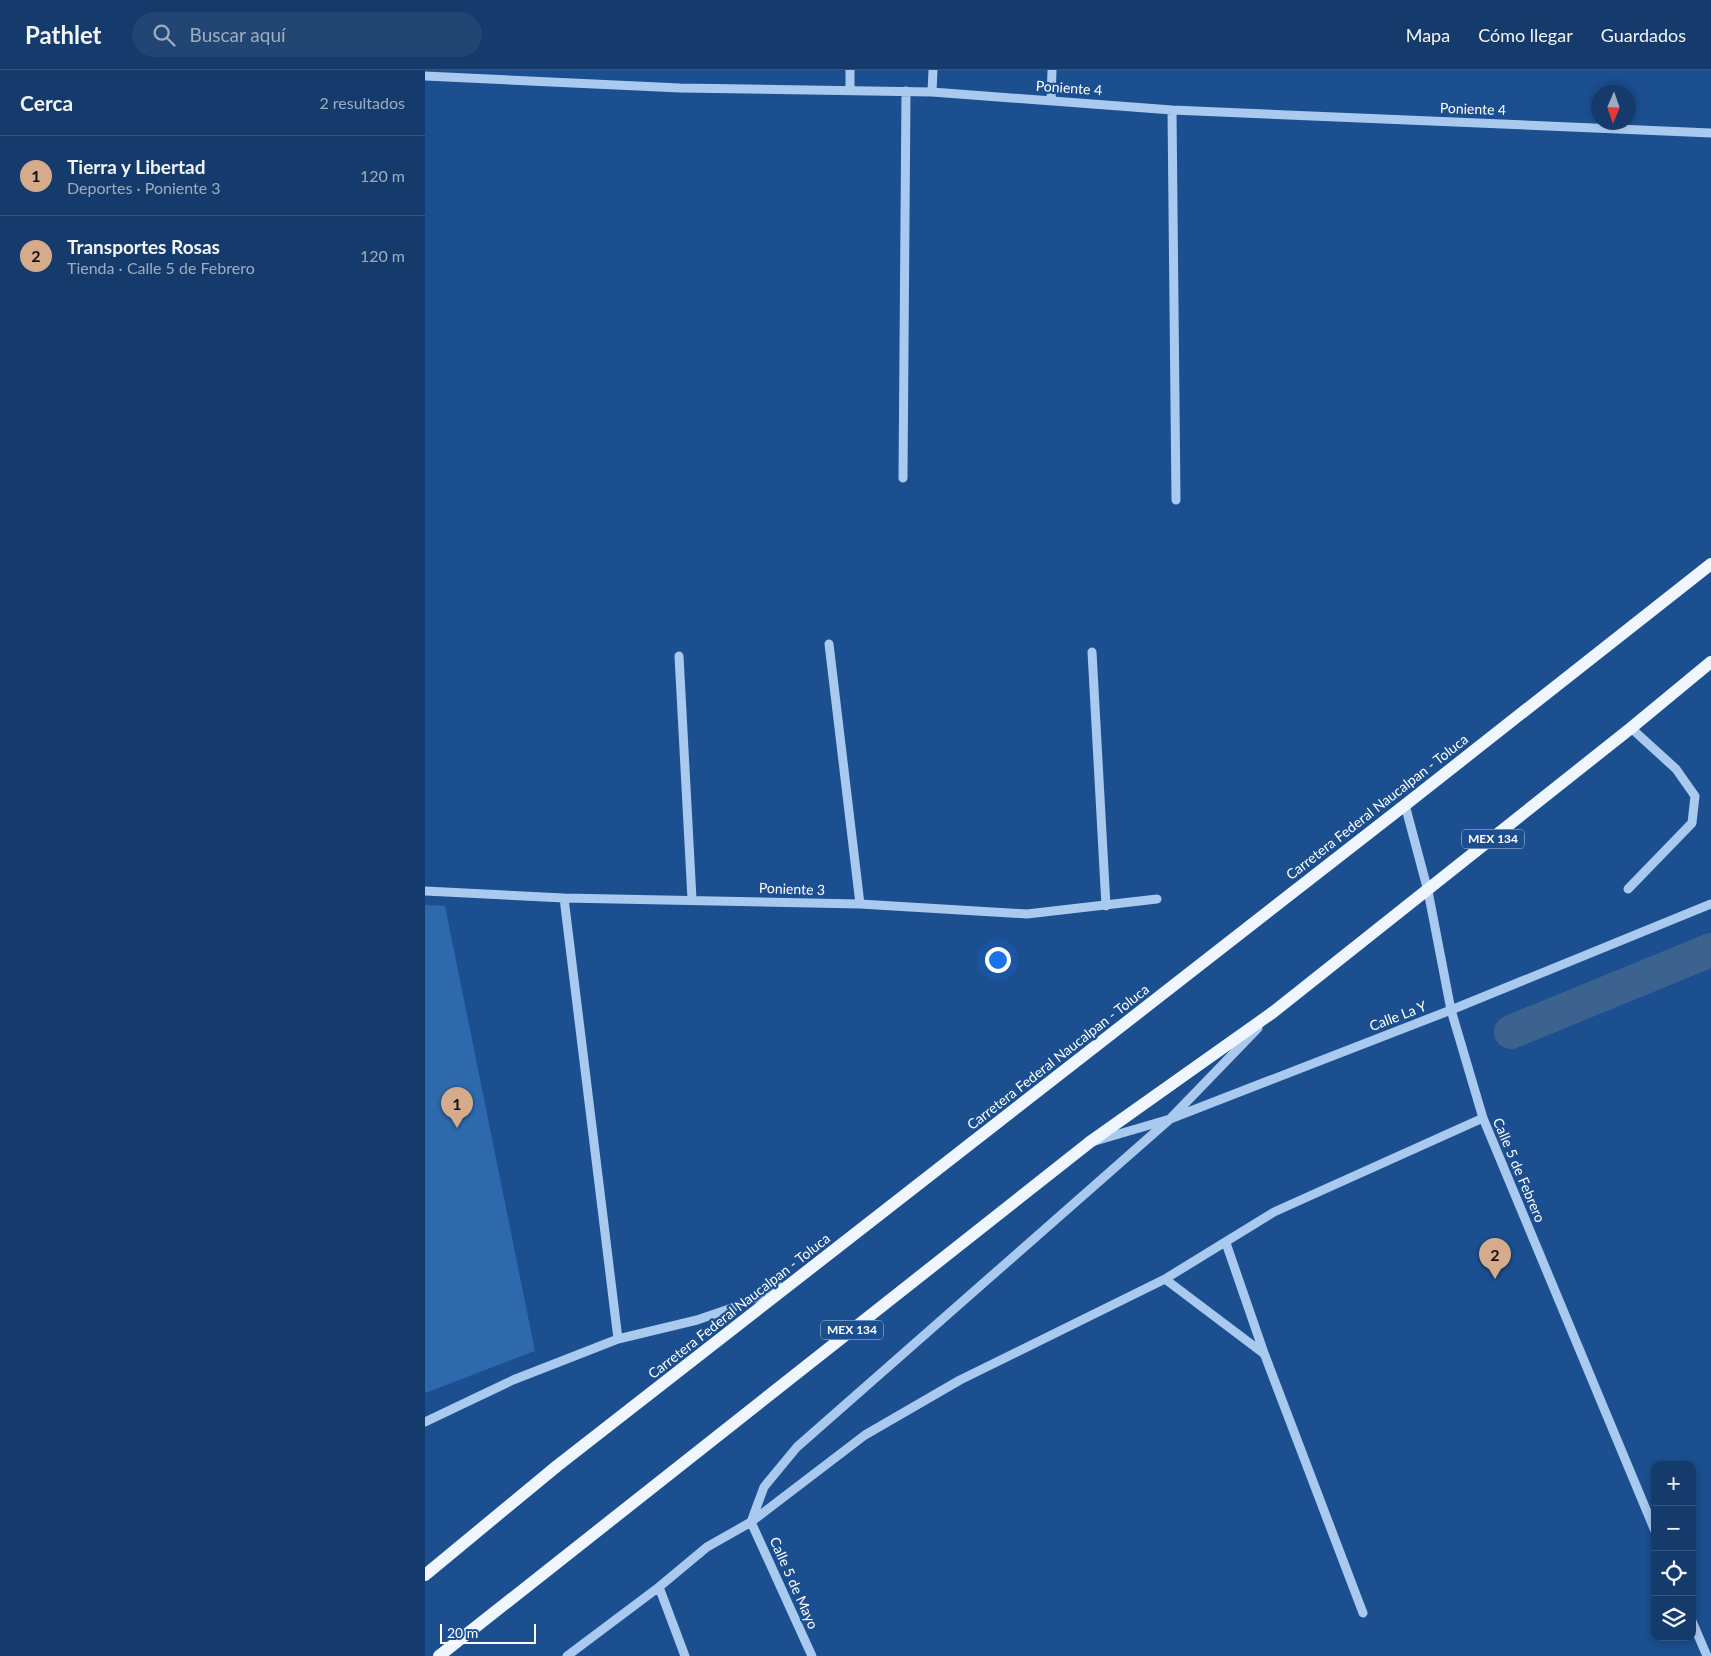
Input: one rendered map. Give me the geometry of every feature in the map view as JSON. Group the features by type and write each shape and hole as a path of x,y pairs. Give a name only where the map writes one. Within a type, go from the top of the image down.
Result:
{"main road":[{"name":"Carretera Federal Naucalpan - Toluca","path":"425,1575 557,1466 1711,564"},
{"name":"MEX 134","path":"439,1656 1090,1142 1272,1013 1428,891 1711,662"}],"street":[{"path":"850,70 850,89"},
{"path":"932,92 933,70"},
{"path":"1051,101 1053,70"},
{"name":"Poniente 4","path":"425,76 680,88 850,89 932,92 1171,110 1711,133"},
{"path":"903,478 906,91"},
{"path":"1171,110 1176,500"},
{"path":"829,644 860,904"},
{"path":"1092,652 1106,906"},
{"path":"679,656 692,899"},
{"path":"1627,888 1692,824 1695,796 1676,770 1631,728"},
{"name":"Calle 5 de Febrero","path":"1405,805 1428,891 1451,1010 1483,1118 1651,1521"},
{"name":"Poniente 3","path":"425,891 564,898 692,899 860,904 1027,914 1157,899"},
{"path":"564,898 617,1339"},
{"name":"Calle La Y","path":"1090,1142 1170,1119 1451,1010 1711,904"},
{"path":"751,1522 764,1487 797,1447 1170,1119 1272,1013"},
{"path":"567,1656 659,1587 707,1547 751,1522 865,1435 960,1380 1165,1279 1274,1212 1483,1118"},
{"path":"1226,1243 1263,1353 1363,1614"},
{"path":"425,1422 513,1380 617,1339 658,1331 706,1317 749,1301 800,1276"},
{"path":"1165,1279 1263,1353"},
{"name":"Calle 5 de Mayo","path":"751,1522 812,1656"},
{"path":"659,1587 685,1656"},
{"path":"1696,1630 1707,1656"}],"shaded area":[{"path":"425,905 445,906 535,1351 425,1393"}],"waterway":[{"path":"1511,1032 1711,950"}],"place":[{"name":"Tierra y Libertad","path":"457,1128"},
{"name":"Transportes Rosas","path":"1495,1279"}]}
